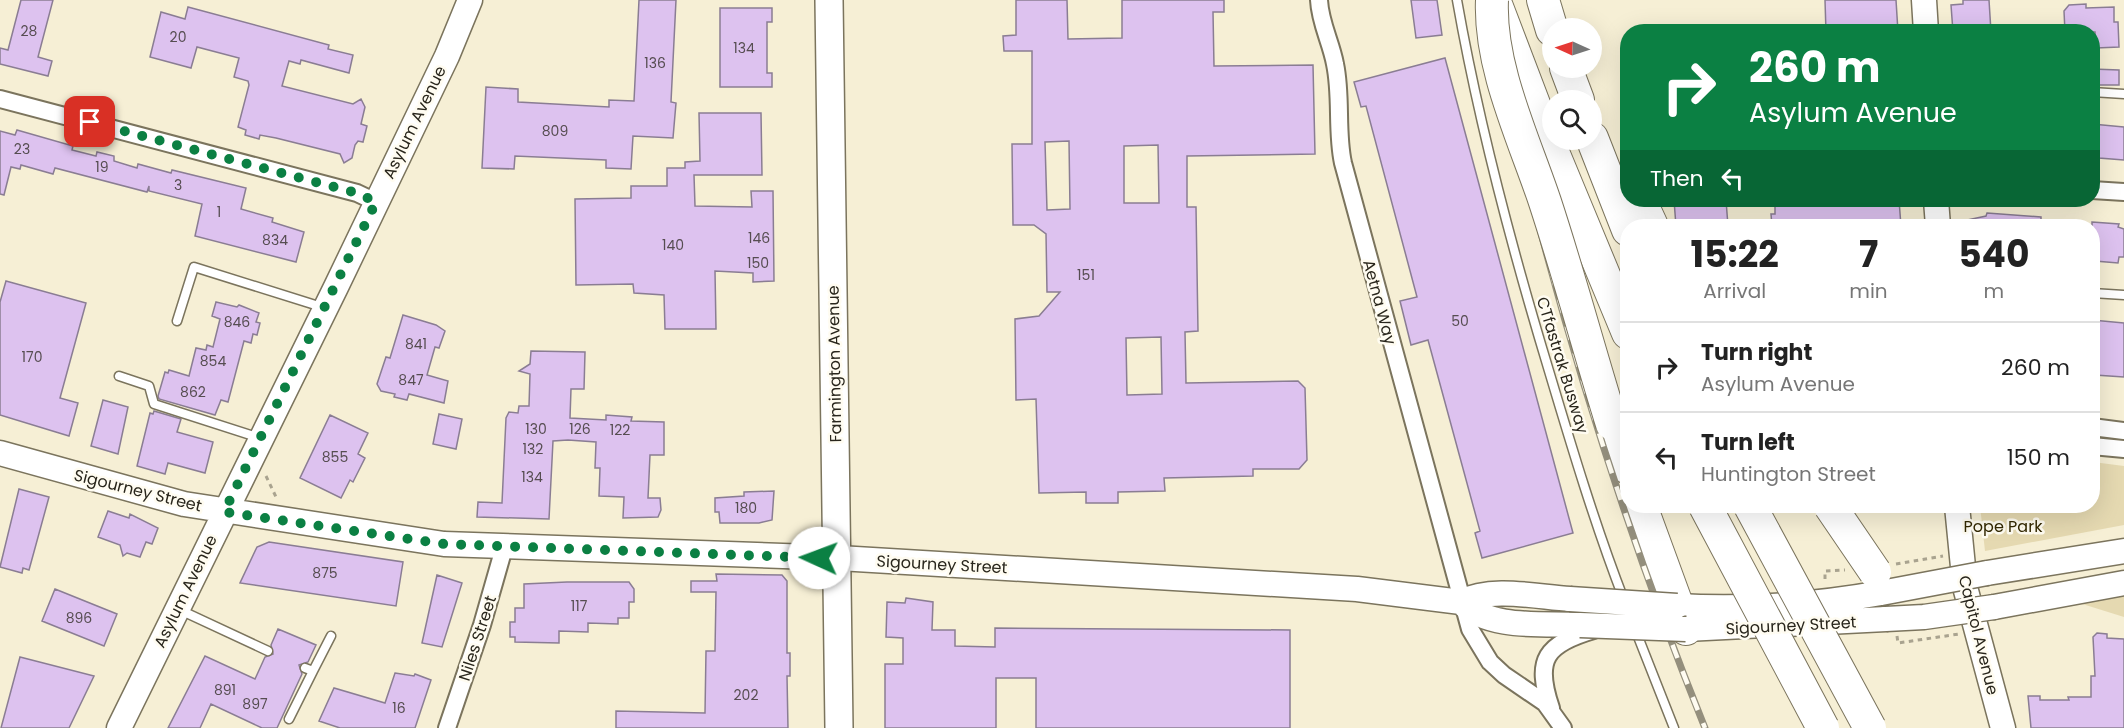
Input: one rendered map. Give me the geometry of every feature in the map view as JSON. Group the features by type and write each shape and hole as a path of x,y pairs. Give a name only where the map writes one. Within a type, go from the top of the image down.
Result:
{"highway":[{"path":"1494,0 1549,144 1620,314"},
{"path":"1494,0 1493,31 1501,70 1552,222 1620,442"},
{"path":"1542,0 1548,18"},
{"path":"1602,135 1620,163"},
{"path":"1597,150 1624,219"},
{"path":"1644,513 1682,618"},
{"path":"1710,513 1823,728"},
{"path":"1754,513 1870,728"},
{"path":"1835,513 1875,572 1889,605"}],"main road":[{"name":"Asylum Avenue","path":"119,728 447,56 470,0"},
{"name":"Farmington Avenue","path":"829,0 839,558 839,728"},
{"path":"1924,0 1926,24"},
{"name":"Sigourney Street","path":"0,453 172,501 224,512 444,544 504,548 839,558 1357,589 1461,602 1486,595 1570,599 1744,628 1889,605 1987,573 2124,550"},
{"name":"Capitol Avenue","path":"1958,513 1965,587 2003,728"},
{"path":"2029,566 2036,599"},
{"name":"Sigourney Street","path":"1889,605 1924,618 2124,583"},
{"name":"Sigourney Street","path":"1461,602 1477,613 1500,621 1589,628 1682,618"}],"street":[{"name":"Aetna Way","path":"1319,0 1321,18 1336,65 1338,132 1343,163 1461,602 1470,629 1490,662 1551,709"},
{"path":"0,99 235,159 357,193 376,202"},
{"path":"2100,190 2124,192"},
{"path":"2100,428 2124,431"},
{"path":"2100,447 2124,449"},
{"name":"Niles Street","path":"447,728 482,625 504,548"},
{"path":"1563,728 1551,709 1543,679 1544,660 1559,644 1589,628"}],"lane":[{"name":"CTfastrak Busway","path":"1456,0 1485,138 1544,353 1599,531 1674,728"},
{"path":"2100,92 2124,94"},
{"path":"177,321 194,267 325,308"},
{"path":"2100,294 2124,295"},
{"path":"119,376 149,386 154,404 260,438"},
{"path":"177,608 268,651"},
{"path":"289,719 309,669 331,636"}],"path":[{"path":"266,476 278,501"},
{"path":"1944,555 1889,605 1959,634"},
{"path":"1825,572 1825,579"}],"green space":[{"name":"Pope Park","path":"2100,463 2124,466 2124,525 1985,551 1981,513 2100,513"},
{"path":"2124,594 2124,617 2076,602"}],"building":[{"path":"21,0 53,0 38,57 52,61 48,76 0,64 0,48 8,50"},
{"path":"639,0 676,0 671,102 676,103 673,138 633,136 631,169 606,168 606,160 515,156 514,169 482,168 486,87 518,89 518,102 609,107 609,100 634,101"},
{"path":"1016,0 1067,0 1068,39 1122,38 1122,0 1224,0 1224,12 1213,12 1214,66 1313,65 1315,154 1187,156 1187,207 1196,207 1198,331 1185,332 1186,383 1298,381 1305,388 1307,460 1299,469 1253,469 1253,476 1164,478 1165,491 1118,492 1118,503 1086,503 1086,492 1039,493 1036,399 1016,400 1015,319 1039,316 1060,292 1047,292 1046,234 1034,225 1013,225 1012,144 1032,144 1032,51 1004,51 1003,36 1016,35","holes":["1069,141 1070,209 1047,210 1045,142","1158,145 1159,203 1124,203 1124,146","1161,337 1162,394 1127,395 1126,338"]},
{"path":"1411,0 1437,0 1442,35 1416,38"},
{"path":"1825,0 1896,0 1898,24 1826,24"},
{"path":"1963,0 1989,0 1990,24 1952,24 1951,5 1963,4"},
{"path":"2086,4 2086,8 2114,7 2114,22 2118,22 2119,47 2100,48 2100,24 2065,24 2064,11 2069,5"},
{"path":"188,7 329,45 328,49 353,55 349,73 301,60 300,64 289,61 282,86 353,104 361,99 365,107 361,124 367,126 363,142 358,141 355,145 352,158 344,163 340,154 276,138 260,135 259,139 245,135 246,130 238,127 249,85 248,81 234,77 239,58 197,47 191,68 150,57 161,12 185,19"},
{"path":"720,8 772,8 772,22 767,22 767,73 772,73 772,87 720,87"},
{"path":"1445,58 1573,533 1482,558 1475,533 1480,531 1428,340 1411,345 1400,301 1417,297 1366,106 1361,107 1354,82"},
{"path":"2100,69 2119,70 2119,85 2100,85"},
{"path":"699,113 761,113 762,175 694,175 695,206 752,207 751,191 773,191 774,281 753,282 753,273 715,271 716,329 665,329 664,295 634,293 633,284 576,285 575,199 631,198 631,186 667,186 667,168 685,168 685,162 700,161"},
{"path":"2100,125 2124,127 2124,160 2100,158"},
{"path":"17,130 73,146 72,150 96,156 97,152 114,156 114,161 137,168 138,164 171,173 172,170 246,188 241,209 273,218 272,222 304,232 296,262 195,236 202,204 149,191 149,186 147,192 55,168 53,174 21,165 20,169 11,167 4,195 0,194 0,131 15,135"},
{"path":"1675,207 1727,207 1727,219 1675,219"},
{"path":"1775,207 1900,207 1900,219 1771,219 1771,214 1775,214"},
{"path":"1987,213 2041,217 2041,219 1972,219 1986,216"},
{"path":"2100,223 2119,224 2118,227 2124,229 2124,257 2119,257 2118,263 2100,261"},
{"path":"6,281 86,303 60,398 78,403 69,436 0,415 0,302"},
{"path":"216,302 237,307 239,305 259,313 256,322 260,323 257,335 253,334 251,343 244,341 228,402 221,400 215,415 159,399 158,396 165,372 168,373 169,370 189,376 196,348 206,350 207,345 213,347 220,319 212,316"},
{"path":"403,315 436,325 445,331 439,348 435,347 427,375 448,381 444,403 409,394 407,400 394,397 395,394 381,391 377,384 386,357 390,358"},
{"path":"2100,321 2124,323 2124,377 2100,375"},
{"path":"531,351 585,352 584,389 571,389 570,418 606,420 606,415 632,417 631,421 664,422 664,455 650,455 648,498 660,498 661,510 658,517 623,518 624,497 599,496 600,468 595,468 596,442 568,440 553,441 549,519 477,517 478,502 502,503 506,418 509,412 518,413 519,406 529,406 530,374 519,371 530,364"},
{"path":"103,400 128,407 118,454 91,446"},
{"path":"154,411 181,419 177,432 213,442 205,473 168,463 165,474 137,466 150,413 153,414"},
{"path":"439,414 462,419 456,449 433,444"},
{"path":"330,415 368,433 358,454 365,458 353,482 350,480 341,498 300,478"},
{"path":"19,489 49,497 29,570 23,568 22,573 0,567"},
{"path":"774,491 772,520 759,523 720,523 719,512 715,512 715,498 744,496 744,492"},
{"path":"108,511 129,518 130,514 158,528 152,544 146,542 140,557 127,553 123,556 120,545 98,537"},
{"path":"269,542 403,562 396,606 240,583 257,547"},
{"path":"716,574 782,575 787,581 787,653 790,653 790,676 787,676 788,728 616,728 616,711 705,713 706,651 715,651 716,592 691,592 691,581 717,581"},
{"path":"437,575 462,583 442,647 422,643"},
{"path":"629,582 634,589 634,602 629,602 629,618 618,618 618,624 588,623 588,632 559,631 559,643 515,642 515,637 510,637 510,622 515,622 515,608 524,608 524,584"},
{"path":"55,589 117,614 104,646 42,621"},
{"path":"906,598 933,602 932,630 955,630 955,646 995,647 995,628 1290,630 1290,728 1036,728 1036,678 996,678 996,728 885,728 885,664 903,664 903,638 886,637 887,602 905,603"},
{"path":"278,629 316,645 308,662 299,665 302,674 277,728 262,728 211,704 200,728 168,728 205,656 255,679 265,657 273,654 271,645"},
{"path":"2097,633 2107,634 2107,638 2124,639 2124,728 2031,728 2028,696 2040,696 2040,700 2091,697 2091,676 2095,676 2093,637"},
{"path":"20,657 94,676 69,728 1,728"},
{"path":"395,673 414,676 415,674 431,680 415,728 340,728 319,721 334,688 385,703"}],"railway":[{"path":"1486,0 1506,93 1553,278 1579,369 1620,496"},
{"path":"1626,513 1670,639 1705,728"}],"route":[{"path":"90,122 357,193 376,202 224,512 444,544 819,558"}]}
